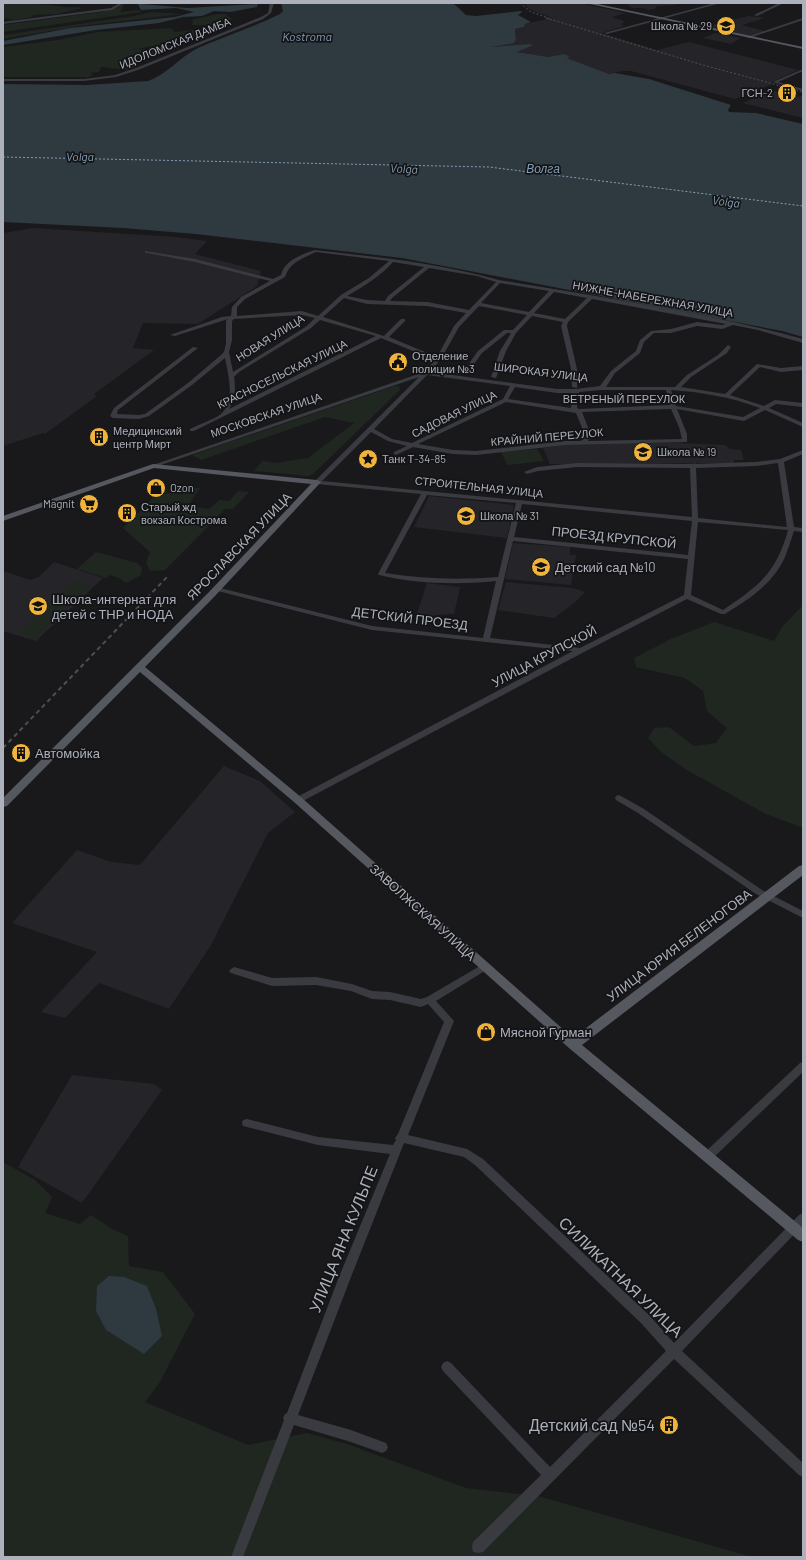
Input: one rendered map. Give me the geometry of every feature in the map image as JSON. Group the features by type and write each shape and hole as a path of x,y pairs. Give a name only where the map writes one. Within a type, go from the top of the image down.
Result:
{"main road":[{"path":"587,3 803,48"},
{"name":"СТРОИТЕЛЬНАЯ УЛИЦА","path":"153,466 317,482"},
{"name":"МОСКОВСКАЯ УЛИЦА","path":"3,519 153,466"},
{"name":"ЯРОСЛАВСКАЯ УЛИЦА","path":"3,804 140,667 317,482"},
{"name":"ЗАВОЛЖСКАЯ УЛИЦА","path":"140,667 298,800 573,1045 798,1232"},
{"name":"УЛИЦА ЮРИЯ БЕЛЕНОГОВА","path":"573,1045 803,869"}],"street":[{"path":"3,23 112,9 122,3"},
{"name":"ИДОЛОМСКАЯ ДАМБА","path":"3,80 88,80 122,75 262,18 269,13 272,3"},
{"path":"606,33 719,3"},
{"path":"756,15 782,3"},
{"path":"748,37 803,19"},
{"path":"803,70 775,82 803,90"},
{"name":"НИЖНЕ-НАБЕРЕЖНАЯ УЛИЦА","path":"274,281 283,276 284,271 293,261 315,251 392,260 477,275 499,281 732,323 803,341"},
{"path":"147,252 191,259 274,281"},
{"name":"НОВАЯ УЛИЦА","path":"232,376 241,368 309,327 344,296 371,279 392,260"},
{"path":"386,303 390,297 428,266"},
{"path":"224,414 231,404 234,385 227,353 229,343 229,321 234,316 235,307 244,298 274,281"},
{"path":"428,370 438,359 454,330 499,281"},
{"path":"494,377 503,351 514,332 529,313 553,290"},
{"path":"344,296 367,302 427,304 469,312"},
{"path":"582,443 588,435 585,423 580,413 574,408 576,389 574,369 564,330 566,321 590,298"},
{"path":"477,304 566,321"},
{"path":"173,335 216,319 234,316 302,313 320,317 383,337 438,359"},
{"name":"КРАСНОСЕЛЬСКАЯ УЛИЦА","path":"192,430 383,337 403,320"},
{"path":"602,388 613,372 638,352 642,341 654,332 671,331 697,324 722,327 732,323"},
{"path":"465,373 489,343 506,331 514,332"},
{"path":"677,388 682,381 713,361 728,347"},
{"path":"195,348 116,409 113,416 139,417 147,415 227,353"},
{"path":"727,395 761,363 781,370 803,368"},
{"name":"ШИРОКАЯ УЛИЦА","path":"428,370 465,373 576,389"},
{"name":"ШИРОКАЯ УЛИЦА","path":"428,370 512,385 557,391 602,388 677,388 727,395 765,407 803,425"},
{"name":"МОСКОВСКАЯ УЛИЦА","path":"153,466 428,370"},
{"name":"ЯРОСЛАВСКАЯ УЛИЦА","path":"317,482 428,370"},
{"path":"392,383 403,384 407,386 409,390"},
{"name":"САДОВАЯ УЛИЦА","path":"396,453 505,400 512,385"},
{"path":"668,388 674,407"},
{"name":"ВЕТРЕНЫЙ ПЕРЕУЛОК","path":"505,400 577,411 674,407 744,419 765,407"},
{"path":"765,407 780,402 803,405"},
{"name":"КРАЙНИЙ ПЕРЕУЛОК","path":"370,430 390,440 412,445 453,452 476,453 582,443 685,441 684,432 674,407"},
{"path":"527,472 537,469 577,465 693,466 781,461 803,452"},
{"path":"693,466 695,521 687,596 723,613 755,591 770,576 780,558 792,529 781,461"},
{"name":"СТРОИТЕЛЬНАЯ УЛИЦА","path":"317,482 695,521 803,530"},
{"path":"425,493 381,574 401,578 467,582 501,580"},
{"path":"486,639 519,502"},
{"name":"ПРОЕЗД КРУПСКОЙ","path":"511,539 691,557"},
{"name":"ДЕТСКИЙ ПРОЕЗД","path":"216,589 372,628 581,650"},
{"name":"УЛИЦА КРУПСКОЙ","path":"298,800 581,650 687,596"},
{"path":"619,798 641,811 767,897 803,915"},
{"path":"234,971 272,982 316,981 347,987 372,995 390,996 421,1003 430,1000 485,967"},
{"name":"УЛИЦА ЯНА КУЛЬПЕ","path":"237,1557 289,1418 395,1150 449,1021 430,1000"},
{"path":"707,1157 803,1066"},
{"path":"247,1123 318,1142 395,1150"},
{"name":"СИЛИКАТНАЯ УЛИЦА","path":"400,1138 467,1153 479,1162 645,1319 674,1351 803,1472"},
{"path":"478,1547 674,1351 798,1232 803,1218"},
{"path":"447,1366 550,1476"},
{"path":"289,1418 351,1436 382,1447"}],"shaded area":[{"path":"3,3 83,8 57,14 34,15 31,16 33,17 3,22 12,19 3,18"},
{"path":"524,3 579,3 626,13 612,17 624,21 622,25 625,26 602,33 657,50 689,42 798,70 770,83 773,84 735,99 631,71 622,71 609,74 567,58 569,56 564,54 548,57 517,52 529,44 490,47 516,40 515,29 524,27 525,24 552,18 533,11"},
{"path":"626,3 673,3 676,5 657,6 655,9 649,10 643,8 632,8"},
{"path":"124,4 120,12 139,10 142,12 3,32 3,25 101,12"},
{"path":"150,12 183,14 80,26 3,39 3,35 134,16"},
{"path":"217,14 225,14 232,19 212,25 192,25 193,21 191,20"},
{"name":"Школа № 29","path":"749,16 765,18 742,25 764,31 748,36 704,27"},
{"path":"171,28 175,32 195,30 197,33 205,33 182,41 130,50 175,47 142,61 127,63 137,66 129,70 101,67 99,72 90,73 93,75 88,77 3,77 3,47 58,40 98,32"},
{"path":"715,33 740,38 731,44 703,38"},
{"path":"770,90 798,97 803,95 803,118 743,103"},
{"path":"33,228 176,237 207,241 195,254 261,271 257,286 198,324 143,323 133,348 154,350 94,394 97,396 45,434 43,433 3,446 3,233"},
{"path":"395,386 399,386 400,390 313,474 308,476 254,471 262,461 276,463 308,458 354,423 325,417 201,460 192,455"},
{"name":"Школа № 19","path":"623,443 725,445 730,449 741,450 744,460 734,460 734,463 696,464 550,464 543,448 567,445"},
{"path":"537,449 544,461 507,465 501,452"},
{"path":"187,488 200,488 188,506 209,509 219,500 229,501 238,491 249,492 233,509 225,509 165,570 150,571 146,563 150,552 123,528 154,497"},
{"name":"Школа № 31","path":"429,496 514,505 507,538 414,527"},
{"name":"Детский сад №10","path":"513,543 570,547 570,555 576,555 571,585 505,579"},
{"path":"96,552 137,563 142,568 141,575 126,583 119,578 109,575 106,578 77,569"},
{"name":"Школа-интернат для детей с ТНР и НОДА","path":"54,562 103,578 36,641 3,631 3,571 30,580 39,577"},
{"path":"74,581 92,586 34,639 18,633"},
{"name":"Детский сад №10","path":"506,582 573,588 585,592 574,603 554,618 498,610"},
{"path":"427,583 460,587 454,614 435,615 434,619 416,617"},
{"path":"803,605 803,828 766,814 685,769 660,751 648,738 654,728 669,727 694,746 716,743 727,728 707,711 703,691 685,678 636,667 634,658 671,639 714,622 774,641 783,626"},
{"path":"224,766 260,781 295,812 268,833 211,945 169,1009 99,983 65,1018 41,1012 97,952 12,923 77,850 111,862 140,865"},
{"path":"72,1075 154,1084 162,1090 82,1203 18,1167"},
{"path":"3,1162 35,1180 52,1197 45,1213 80,1224 91,1215 112,1229 128,1236 129,1266 163,1272 195,1314 160,1382 145,1402 248,1445 307,1433 347,1444 466,1488 538,1496 752,1557 3,1557"}],"water":[{"path":"131,3 187,8 258,4 257,7 230,12 214,11 202,16 183,17 159,23 96,30 3,45 3,41 70,28 175,17 194,12 176,8 141,10 138,4"},
{"name":"Волга","path":"281,3 453,3 466,15 476,16 521,11 522,12 518,15 531,22 525,24 524,27 515,29 516,40 514,43 490,47 529,44 533,45 517,52 548,57 564,54 570,56 567,58 609,74 615,73 649,79 731,105 728,110 729,112 756,113 803,124 803,337 782,331 402,258 196,234 123,228 3,222 3,84 87,85 148,81 161,75 185,56 198,48 280,14 283,11"},
{"path":"109,1276 124,1277 147,1286 156,1309 162,1336 144,1354 106,1330 96,1311 97,1286"}],"ferry route":[{"path":"3,157 489,167 803,206"}],"railway":[{"path":"520,3 531,12 551,19"},
{"path":"546,18 703,65 803,92"},
{"path":"3,748 169,575"}],"place":[{"name":"Школа № 29","path":"726,26"},
{"name":"ГСН-2","path":"787,93"},
{"name":"Отделение полиции №3","path":"398,362"},
{"name":"Медицинский центр Мирт","path":"99,437"},
{"name":"Школа № 19","path":"643,452"},
{"name":"Танк Т-34-85","path":"368,459"},
{"name":"Ozon","path":"156,488"},
{"name":"Magnit","path":"89,504"},
{"name":"Старый жд вокзал Кострома","path":"127,513"},
{"name":"Школа № 31","path":"466,516"},
{"name":"Детский сад №10","path":"541,567"},
{"name":"Школа-интернат для детей с ТНР и НОДА","path":"38,606"},
{"name":"Автомойка","path":"21,753"},
{"name":"Мясной Гурман","path":"486,1032"},
{"name":"Детский сад №54","path":"669,1425"}],"water label":[{"name":"Kostroma","path":"307,37"},
{"name":"Volga","path":"80,157"},
{"name":"Volga","path":"404,169"},
{"name":"Volga","path":"726,202"}]}
